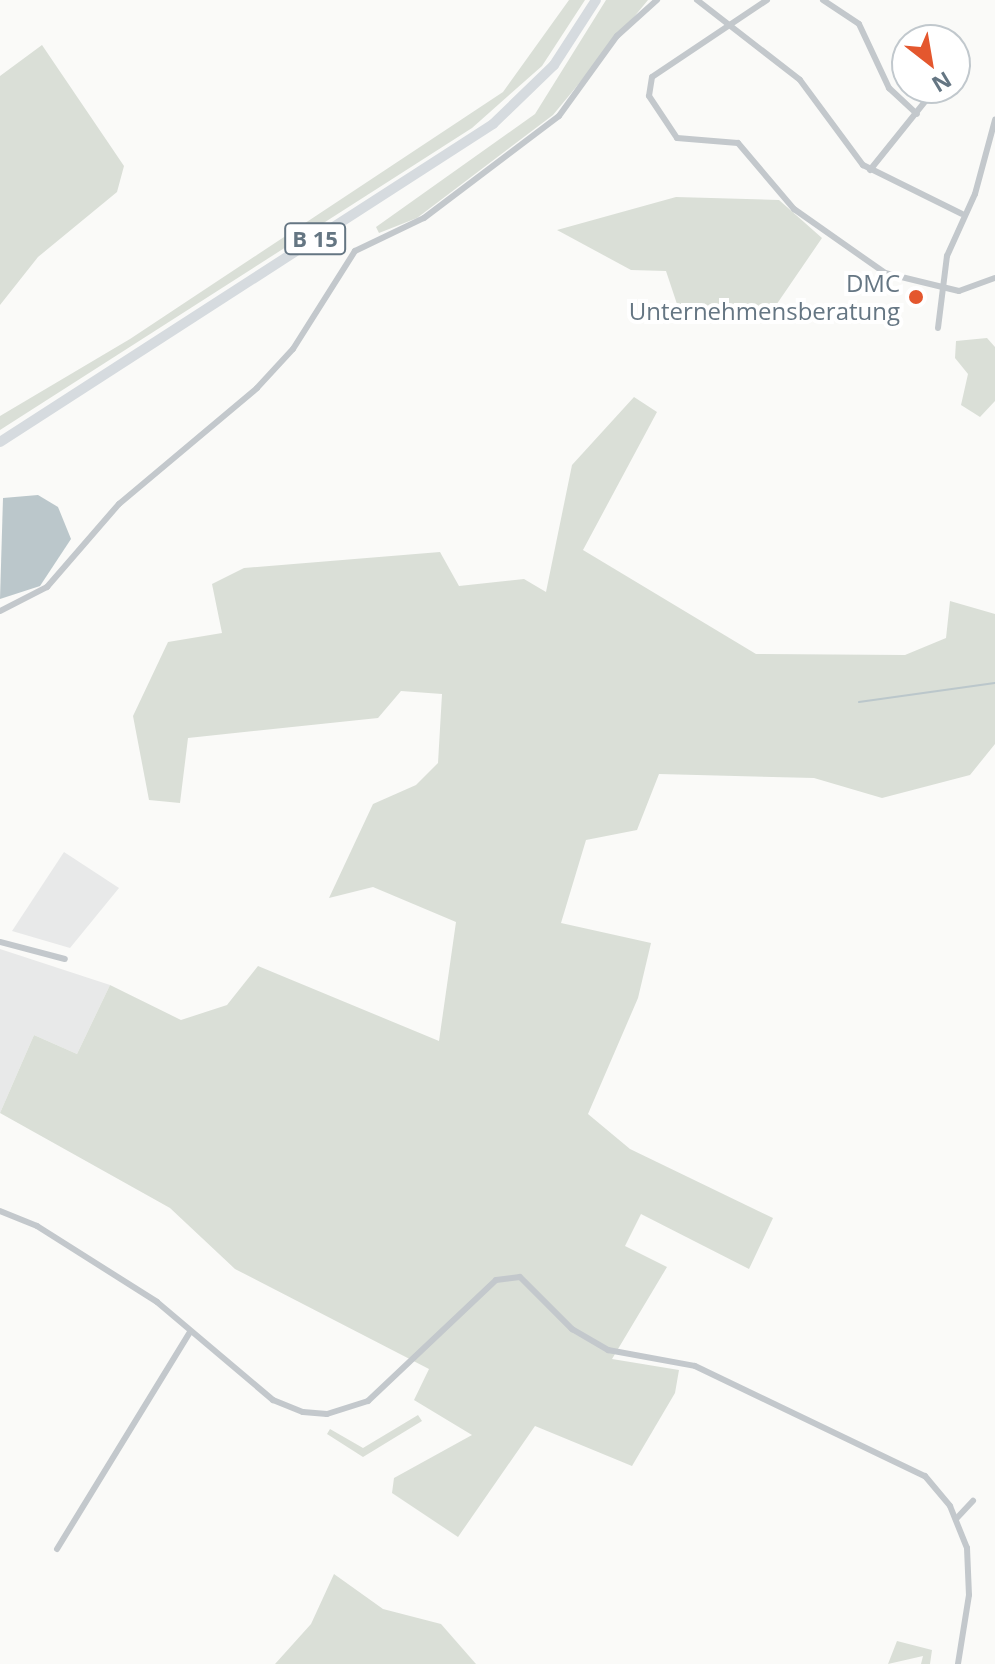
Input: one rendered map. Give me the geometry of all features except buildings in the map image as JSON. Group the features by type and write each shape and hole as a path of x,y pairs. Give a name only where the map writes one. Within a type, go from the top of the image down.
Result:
{"highway":[{"name":"B 15","path":"0,442 493,124 554,65 596,0"}],"street":[{"path":"0,611 47,587 119,504 257,388 293,349 355,251 424,218 559,116 617,36 657,0"},
{"path":"697,0 800,80 870,170 962,214"},
{"path":"767,0 731,29 652,77 649,96 677,138 738,143 788,203 859,260 959,291 995,278"},
{"path":"823,0 859,24 889,88 917,114"},
{"path":"870,170 924,104"},
{"path":"938,328 940,286 995,120"},
{"path":"0,942 65,959"},
{"path":"0,1211 74,1247 190,1332 273,1400 327,1414 368,1401 496,1280 520,1277 572,1329 608,1350 695,1366 914,1467 956,1519 969,1565 958,1664"},
{"path":"57,1549 190,1332"},
{"path":"956,1519 973,1501"}],"shaded area":[{"path":"569,0 585,0 542,66 472,128 0,430 0,416 130,339 503,92"},
{"path":"606,0 648,0 553,115 417,218 379,233 376,227 535,114"},
{"path":"42,45 124,166 117,192 38,257 0,305 0,76"},
{"path":"676,197 779,200 822,238 770,314 736,323 679,310 666,271 631,270 557,230"},
{"path":"987,338 995,347 995,401 980,417 961,405 968,374 955,358 956,341"},
{"path":"634,397 657,412 583,550 756,654 905,655 946,638 950,601 995,614 995,744 970,775 882,798 814,778 659,774 637,830 586,840 561,923 651,943 638,998 588,1114 630,1149 773,1218 749,1269 641,1214 625,1246 667,1267 612,1359 679,1370 675,1393 632,1466 535,1426 458,1537 392,1493 394,1478 472,1435 414,1400 429,1369 235,1269 170,1208 0,1113 34,1035 77,1054 110,985 181,1020 227,1005 258,966 439,1041 456,922 373,887 329,898 373,804 416,785 438,763 442,694 401,691 378,718 188,738 180,803 149,800 133,716 168,642 222,633 212,584 244,568 440,552 459,586 524,579 546,592 572,465"},
{"path":"38,495 58,507 71,539 40,586 0,599 3,498"},
{"path":"64,852 119,888 70,948 12,931"},
{"path":"0,949 110,985 77,1054 34,1035 0,1113"},
{"path":"418,1415 422,1421 363,1457 327,1434 330,1429 363,1448"},
{"path":"334,1574 383,1609 441,1624 476,1664 275,1664 311,1624"},
{"path":"897,1641 932,1650 930,1664 921,1664 923,1656 888,1664"}],"waterway":[{"path":"859,702 995,683"}],"place":[{"name":"DMC Unternehmensberatung","path":"916,297"}]}
